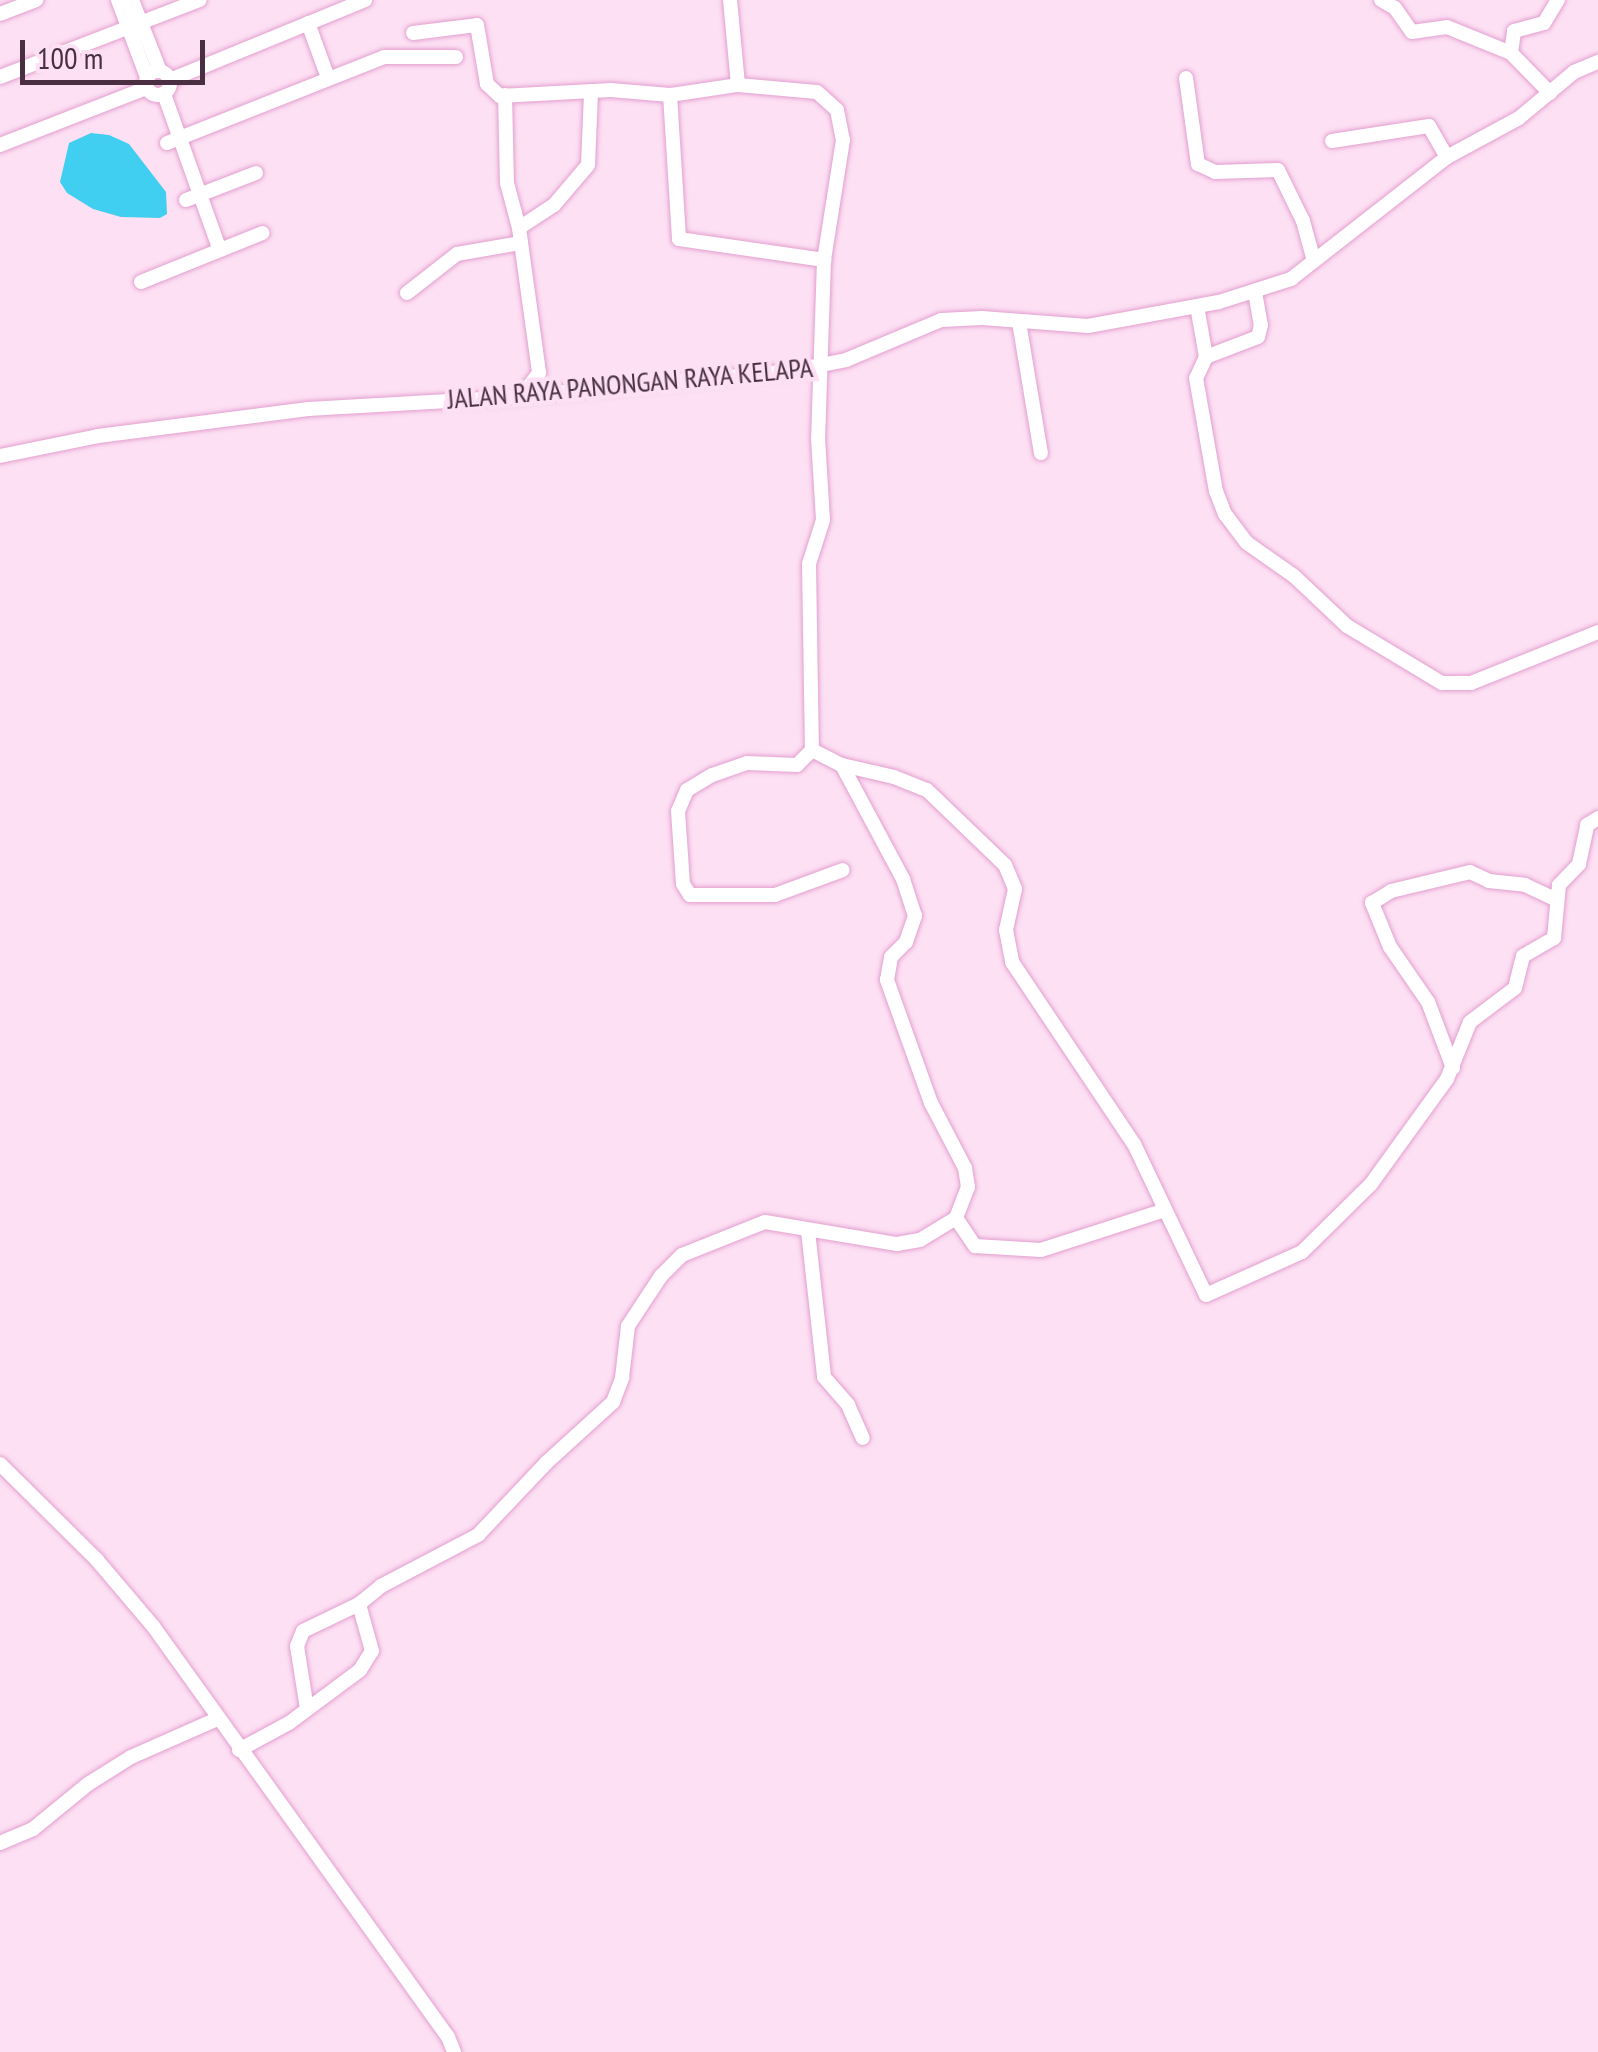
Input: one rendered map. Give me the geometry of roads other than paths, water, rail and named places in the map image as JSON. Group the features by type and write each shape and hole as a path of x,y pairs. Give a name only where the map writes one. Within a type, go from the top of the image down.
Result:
{"street":[{"path":"0,14 36,0"},
{"path":"118,0 135,26 158,82 193,198 220,250"},
{"path":"132,0 135,26"},
{"path":"0,78 200,0"},
{"path":"0,144 365,0"},
{"path":"730,0 738,85"},
{"path":"1381,0 1395,8 1412,32 1447,27 1512,54 1550,93"},
{"path":"1512,54 1514,32 1544,23 1558,0"},
{"path":"308,23 328,78"},
{"path":"414,33 477,24 488,88 505,95 592,92 670,96 738,85 816,92 837,110 843,140 824,260 818,438 823,520 808,564 812,750 798,764 759,762 735,766 683,794 678,811 683,884 690,895 698,898 774,895 843,870"},
{"path":"174,140 384,57 456,57"},
{"name":"JALAN RAYA PANONGAN RAYA KELAPA","path":"0,456 98,436 308,409 823,366 870,351 923,324 960,318 1103,324 1255,292 1290,279 1446,157 1508,125 1574,72 1598,62"},
{"path":"1186,78 1192,147 1198,164 1215,172 1278,170 1303,221 1314,262"},
{"path":"407,293 456,254 520,235 554,204 588,165 592,92"},
{"path":"505,95 507,184 520,235 539,373 523,394"},
{"path":"670,96 679,240 824,260"},
{"path":"1332,141 1429,126 1446,157"},
{"path":"193,198 256,173"},
{"path":"140,282 262,234"},
{"path":"1206,357 1258,337 1262,324 1255,292"},
{"path":"1197,306 1206,357 1196,378 1210,467 1225,514 1247,542 1294,576 1347,626 1432,678 1452,684 1471,682 1598,632"},
{"path":"1019,322 1041,453"},
{"path":"812,750 842,766 894,776 926,790 1005,865 1015,889 1006,930 1012,962 1134,1144 1206,1296 1302,1252 1379,1174 1453,1068 1470,1022 1516,988 1523,956 1554,938 1556,900 1562,879 1579,864 1587,825 1598,818"},
{"path":"306,1709 297,1646 303,1631 359,1604 381,1586 478,1535 554,1454 612,1402 622,1378 628,1326 670,1264 694,1248 752,1224 765,1222 898,1244 920,1240 956,1218 968,1187 965,1168 926,1090 887,980 890,957 906,942 915,916 904,879 842,766"},
{"path":"1453,1068 1428,1002 1390,947 1372,902 1382,894 1470,872 1492,882 1520,884 1556,900"},
{"path":"956,1218 975,1246 1041,1250 1165,1210"},
{"path":"808,1231 824,1376 848,1405 862,1438"},
{"path":"0,1464 106,1571 188,1673 217,1719 448,2037 454,2052"},
{"path":"240,1750 360,1670 372,1651 359,1604"},
{"path":"0,1843 32,1828 88,1784 131,1758 217,1719"}],"water":[{"path":"91,133 109,135 129,144 166,192 167,214 160,218 121,217 93,209 67,193 60,182 69,143"}]}
